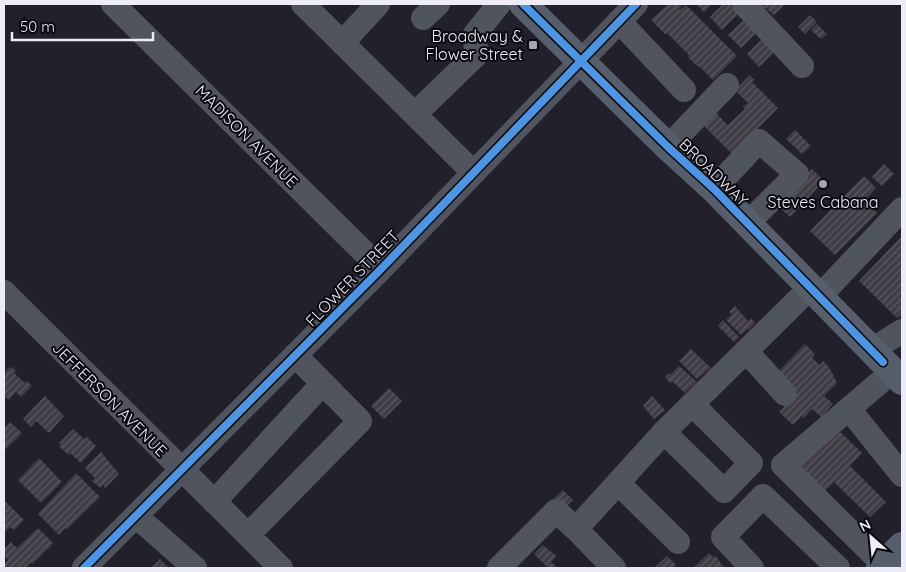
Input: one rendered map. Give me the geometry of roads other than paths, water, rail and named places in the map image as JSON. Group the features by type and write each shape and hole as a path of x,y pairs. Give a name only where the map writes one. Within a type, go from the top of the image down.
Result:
{"main road":[{"name":"BROADWAY","path":"523,4 668,147 714,189 746,224 897,376"}],"street":[{"name":"MADISON AVENUE","path":"113,4 381,269"},
{"path":"303,4 473,172"},
{"path":"342,43 378,4"},
{"path":"415,114 476,55 474,34 499,4"},
{"name":"FLOWER STREET","path":"84,568 381,269 580,60 636,4"},
{"path":"744,4 802,66"},
{"path":"619,21 684,90"},
{"path":"668,147 727,85"},
{"path":"714,189 759,141 797,174 746,224"},
{"path":"576,529 692,404 746,351 815,292 902,209"},
{"name":"JEFFERSON AVENUE","path":"4,292 281,568"},
{"path":"872,350 902,331"},
{"path":"746,351 785,394"},
{"path":"248,535 360,421 295,355"},
{"path":"889,560 783,466 849,409 897,376"},
{"path":"214,502 323,383"},
{"path":"664,432 724,491 751,463 692,404"},
{"path":"849,409 902,475"},
{"path":"619,484 678,542"},
{"path":"752,568 723,538 763,496 838,568"},
{"path":"499,568 556,511 576,529 598,563"},
{"path":"136,516 195,568"}],"place":[{"name":"Broadway & Flower Street","path":"533,45"},
{"name":"Steves Cabana","path":"823,184"}]}
